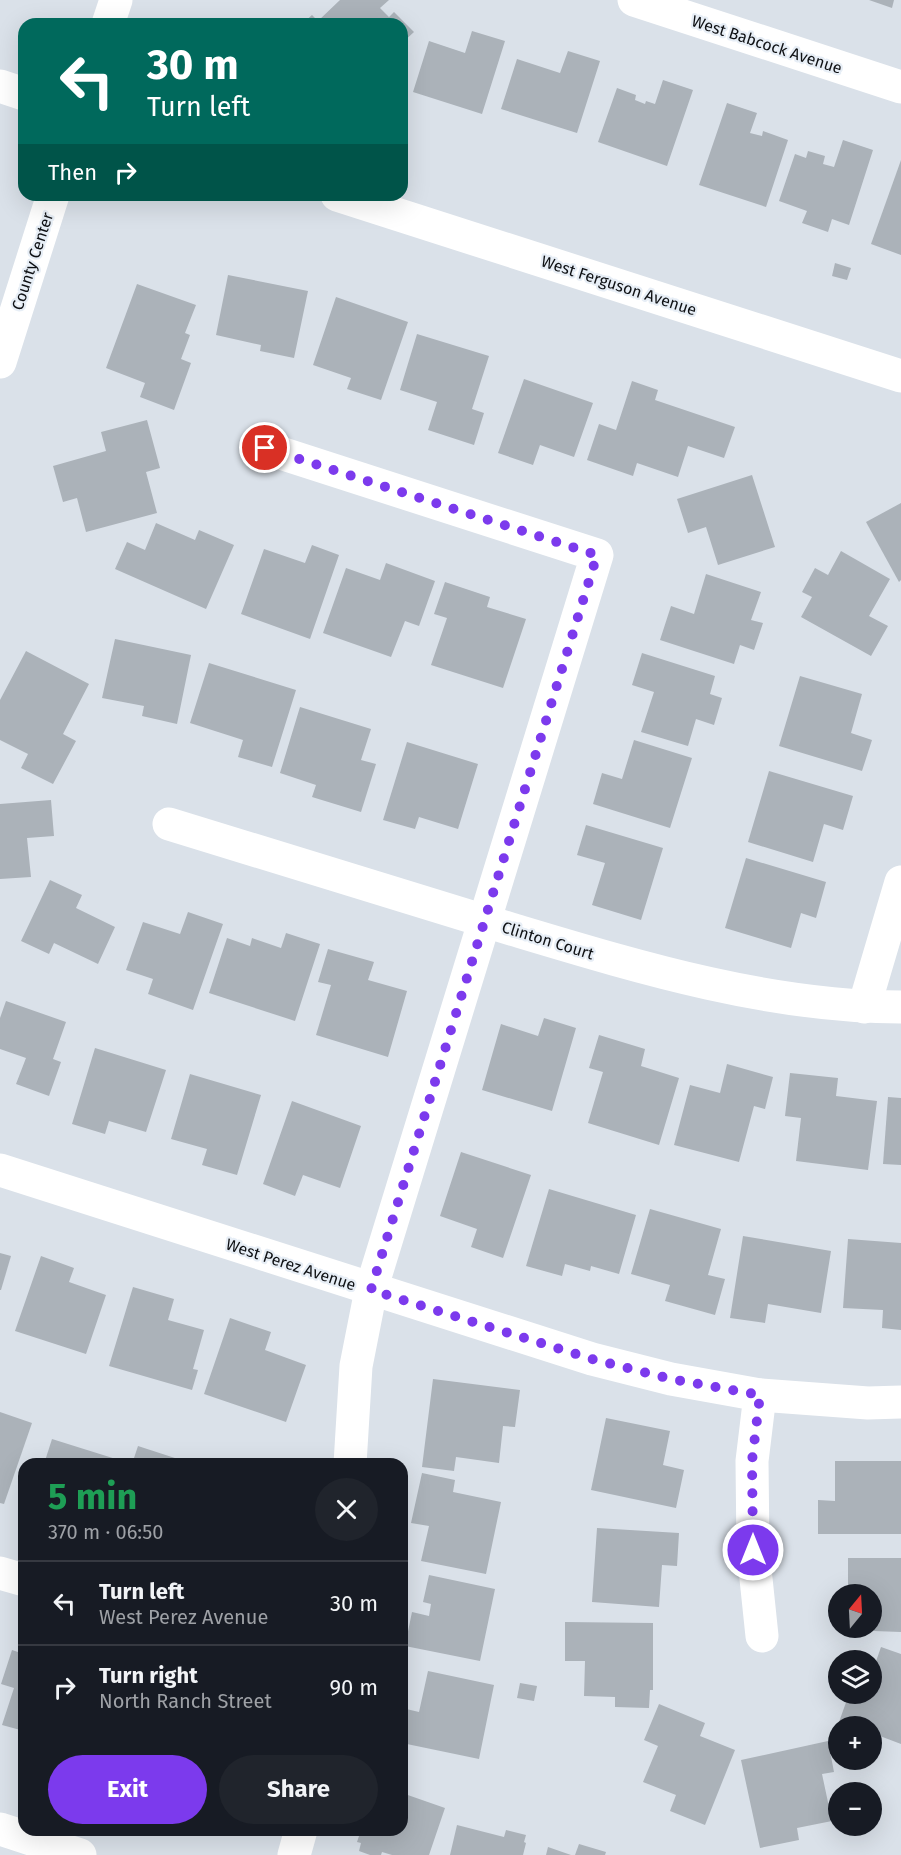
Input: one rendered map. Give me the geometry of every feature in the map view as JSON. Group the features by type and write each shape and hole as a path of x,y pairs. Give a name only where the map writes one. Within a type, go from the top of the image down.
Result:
{"street":[{"path":"110,18 116,0"},
{"name":"West Babcock Avenue","path":"634,0 901,87"},
{"path":"0,86 18,92"},
{"name":"County Center","path":"0,362 51,201"},
{"name":"West Ferguson Avenue","path":"356,201 901,376"},
{"path":"265,448 597,555 371,1290 356,1366 350,1458"},
{"name":"Clinton Court","path":"169,824 642,968 760,994 864,1007 901,1007"},
{"path":"864,1007 901,882"},
{"name":"West Perez Avenue","path":"0,1170 592,1359 671,1379 760,1395 868,1403 901,1402"},
{"path":"760,1395 752,1461 753,1550 762,1636"},
{"path":"0,1572 18,1578"},
{"path":"0,1829 18,1835"},
{"path":"22,1836 80,1855"},
{"path":"294,1855 299,1836"}],"building":[{"path":"340,0 389,0 380,8 389,17 394,12 400,18 321,18"},
{"path":"869,0 894,0 892,8"},
{"path":"408,26 414,32 408,38"},
{"path":"472,31 505,41 482,114 413,92 429,41 465,53"},
{"path":"568,51 600,61 577,133 501,109 517,59 560,73"},
{"path":"663,80 693,90 667,166 598,142 617,88 636,95 635,100 645,104 646,101 655,104"},
{"path":"727,103 757,113 750,133 762,136 763,131 788,140 766,207 699,185"},
{"path":"843,140 873,150 849,225 832,219 828,232 802,223 807,211 779,201 795,154 806,158 808,151 825,156 823,164 834,167"},
{"path":"901,160 901,255 871,244"},
{"path":"835,263 851,268 847,280 832,276"},
{"path":"228,275 308,291 294,358 260,351 261,345 216,335"},
{"path":"137,284 196,305 185,333 190,335 181,359 191,363 174,410 140,397 145,383 106,368"},
{"path":"336,297 408,322 381,400 347,389 351,378 313,365"},
{"path":"417,334 489,356 472,409 484,413 474,445 428,430 437,402 400,390"},
{"path":"524,379 593,403 574,457 540,445 533,465 498,453"},
{"path":"632,381 658,390 655,400 735,427 724,458 688,446 678,477 637,463 633,476 587,460 599,424 616,430"},
{"path":"147,420 160,468 146,472 157,513 86,532 77,498 63,502 53,466 106,451 101,432"},
{"path":"752,475 775,547 718,565 706,527 688,533 677,499"},
{"path":"901,503 901,580 899,582 866,522"},
{"path":"156,523 195,540 199,530 234,545 206,609 115,569 127,542 145,550"},
{"path":"312,545 339,555 310,639 241,614 264,549 305,563"},
{"path":"841,551 890,579 869,616 888,626 871,656 801,617 812,597 802,592 815,568 828,575"},
{"path":"386,563 435,581 419,626 405,621 391,657 323,633 346,568 380,580"},
{"path":"706,574 761,592 751,620 763,623 754,650 740,645 734,664 660,640 671,606 694,614"},
{"path":"445,582 490,597 487,607 526,619 503,688 431,665 447,618 434,614"},
{"path":"115,639 191,655 177,724 142,716 144,706 102,698"},
{"path":"26,651 89,684 63,734 76,741 53,784 21,768 28,754 0,740 0,700"},
{"path":"642,653 715,676 710,694 722,698 714,725 696,719 688,746 641,732 654,692 632,685"},
{"path":"209,663 296,690 272,767 238,757 243,740 190,723"},
{"path":"800,676 862,694 851,733 872,740 862,771 779,746"},
{"path":"300,707 371,729 361,760 376,764 361,812 312,797 316,785 280,773"},
{"path":"634,740 692,758 670,828 593,804 602,773 622,779"},
{"path":"407,742 478,764 458,829 419,817 415,829 383,820"},
{"path":"769,771 853,796 843,830 824,824 813,862 748,842"},
{"path":"51,800 54,836 27,838 31,877 0,879 0,804"},
{"path":"586,825 663,848 641,920 592,905 605,863 577,855"},
{"path":"746,858 826,882 816,918 801,913 791,948 725,928"},
{"path":"50,880 82,895 76,908 115,927 98,964 54,943 49,954 21,941"},
{"path":"188,912 223,924 193,1010 148,994 153,979 126,970 143,922 180,934"},
{"path":"286,933 320,944 295,1021 209,993 227,938 250,946 252,938 281,948"},
{"path":"328,949 374,962 368,980 407,991 388,1057 316,1035 331,985 318,982"},
{"path":"6,1001 66,1022 53,1059 61,1062 49,1096 16,1084 26,1058 0,1049 0,1018"},
{"path":"544,1018 576,1028 552,1111 482,1090 501,1024 538,1036"},
{"path":"599,1035 645,1049 641,1066 679,1078 659,1145 588,1123 603,1072 589,1068"},
{"path":"95,1048 166,1070 146,1132 109,1121 105,1134 72,1124"},
{"path":"727,1064 773,1077 765,1109 754,1106 739,1162 674,1145 690,1085 720,1093"},
{"path":"790,1073 838,1078 836,1096 877,1101 868,1170 796,1161 801,1118 785,1116"},
{"path":"190,1074 261,1095 237,1175 202,1165 207,1149 171,1139"},
{"path":"888,1097 901,1098 901,1165 883,1164"},
{"path":"292,1101 361,1126 340,1188 303,1175 295,1196 263,1184"},
{"path":"461,1152 531,1175 503,1258 471,1247 477,1229 440,1216"},
{"path":"549,1189 636,1215 619,1274 591,1266 590,1271 565,1264 562,1276 526,1266"},
{"path":"650,1209 721,1229 708,1275 725,1279 715,1315 665,1301 670,1285 631,1274"},
{"path":"743,1236 831,1251 821,1313 768,1304 765,1323 730,1318"},
{"path":"848,1239 901,1243 901,1330 882,1328 883,1310 843,1308"},
{"path":"0,1253 11,1256 1,1290 0,1290"},
{"path":"41,1256 74,1268 69,1282 106,1295 86,1354 15,1331"},
{"path":"133,1287 174,1299 168,1320 204,1330 193,1369 198,1370 192,1390 109,1366"},
{"path":"230,1318 271,1332 265,1350 306,1365 286,1422 204,1394"},
{"path":"433,1379 520,1390 515,1427 503,1426 499,1463 456,1457 454,1471 422,1467"},
{"path":"0,1412 32,1423 4,1504 0,1503"},
{"path":"606,1418 670,1431 663,1465 684,1470 676,1508 591,1490"},
{"path":"52,1439 113,1458 46,1458"},
{"path":"138,1446 175,1458 134,1458"},
{"path":"835,1461 901,1461 901,1534 818,1534 818,1500 835,1501"},
{"path":"422,1473 455,1480 453,1492 501,1502 486,1574 421,1561 429,1526 411,1523"},
{"path":"597,1528 679,1533 677,1566 662,1565 659,1607 592,1602"},
{"path":"848,1558 901,1558 901,1632 882,1631 882,1584 848,1584"},
{"path":"429,1575 495,1589 480,1661 408,1647 412,1612 429,1616 431,1604 423,1602"},
{"path":"565,1622 653,1623 653,1690 650,1690 649,1708 615,1707 615,1697 584,1696 585,1661 565,1661"},
{"path":"881,1647 901,1654 901,1744 882,1737 882,1716 841,1716 845,1704 882,1704 882,1650 880,1650"},
{"path":"12,1650 18,1652 18,1729 2,1725 14,1688 1,1684"},
{"path":"428,1671 494,1685 479,1759 408,1744 408,1709 419,1712"},
{"path":"520,1683 537,1686 534,1701 517,1698"},
{"path":"659,1704 705,1723 700,1736 735,1750 705,1825 670,1811 676,1795 643,1782 658,1746 644,1740"},
{"path":"828,1741 828,1770 834,1772 822,1774 828,1802 828,1822 797,1828 799,1840 760,1848 741,1760"},
{"path":"408,1795 445,1808 429,1855 392,1855 382,1852 381,1855 370,1855 359,1851 361,1843 357,1842 359,1836 408,1836"},
{"path":"457,1825 504,1837 506,1830 526,1835 523,1855 450,1855"},
{"path":"579,1844 606,1852 605,1855 575,1855"},
{"path":"548,1847 571,1855 546,1855"}],"route":[{"path":"265,448 597,555 371,1290 592,1359 671,1379 760,1395 752,1461 753,1550"}]}
